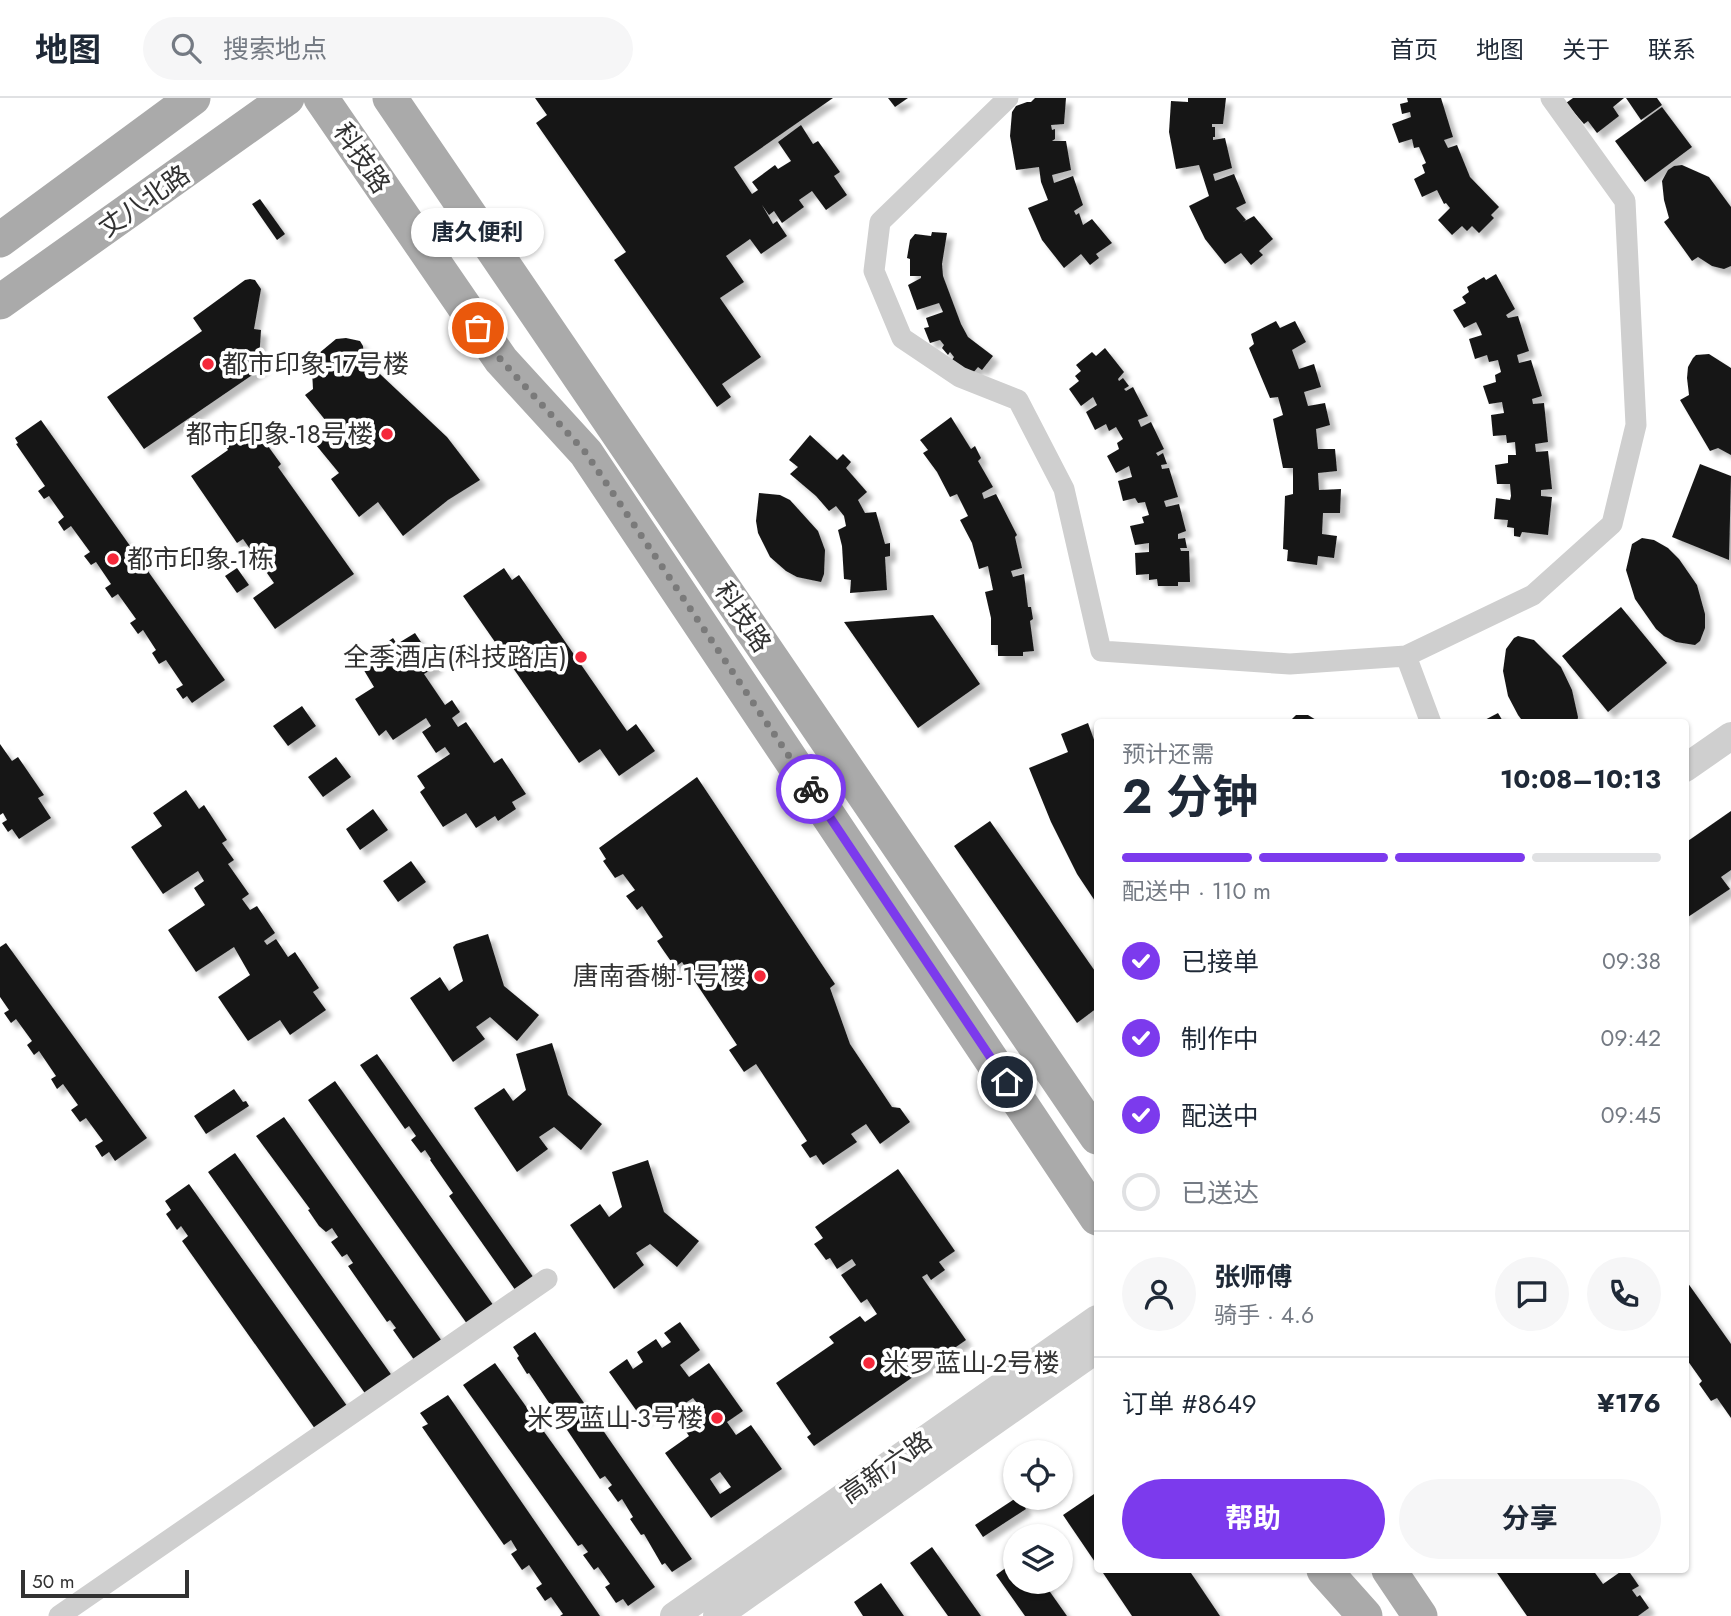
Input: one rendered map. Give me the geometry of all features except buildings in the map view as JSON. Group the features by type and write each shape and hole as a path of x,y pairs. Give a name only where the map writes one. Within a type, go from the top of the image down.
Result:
{"main road":[{"name":"丈八北路","path":"0,240 193,98"},
{"name":"丈八北路","path":"0,302 287,98"},
{"name":"科技路","path":"321,98 501,360 586,453 1094,1214"},
{"name":"科技路","path":"390,98 1094,1133"},
{"path":"1327,1573 1365,1616"},
{"path":"1391,1573 1420,1616"}],"street":[{"path":"1008,98 880,222 874,271 902,338 960,377 1018,400 1064,489 1101,651 1290,664 1406,656 1533,595 1612,524 1636,425 1625,201 1551,98"},
{"path":"1406,656 1430,719"},
{"path":"1689,765 1731,736"},
{"path":"59,1616 547,1279"},
{"name":"高新六路","path":"674,1616 1094,1321"},
{"name":"高新六路","path":"717,1616 1094,1351"}],"way so far":[{"path":"478,328 501,360 586,453 811,789"}],"place":[{"name":"唐久便利","path":"478,328"},
{"name":"都市印象-17号楼","path":"208,364"},
{"name":"都市印象-18号楼","path":"387,434"},
{"name":"都市印象-1栋","path":"113,559"},
{"name":"全季酒店(科技路店)","path":"581,657"},
{"name":"唐南香榭-1号楼","path":"760,976"},
{"name":"米罗蓝山-2号楼","path":"869,1363"},
{"name":"米罗蓝山-3号楼","path":"717,1418"}],"route":[{"path":"811,789 1007,1082"}]}
